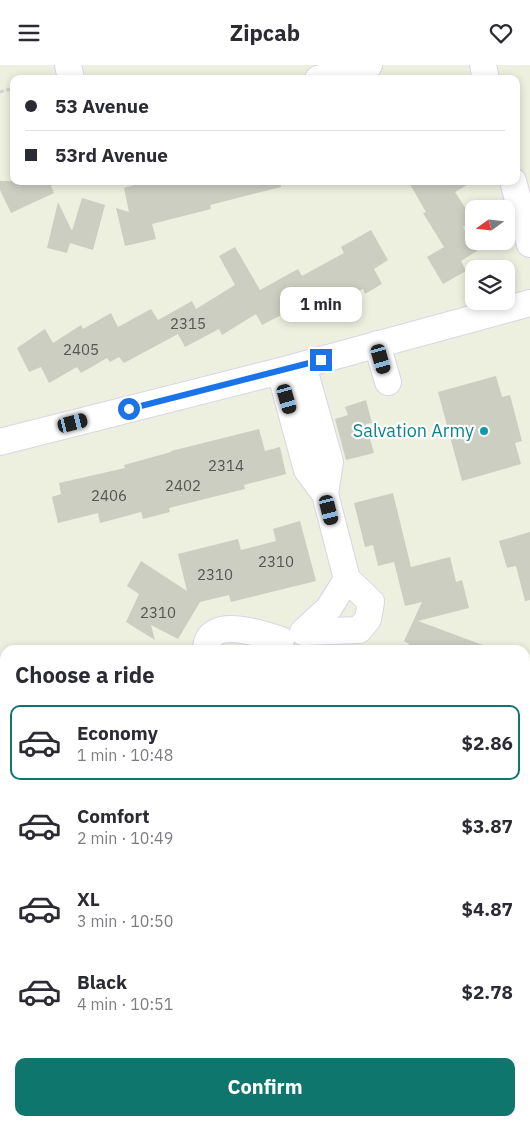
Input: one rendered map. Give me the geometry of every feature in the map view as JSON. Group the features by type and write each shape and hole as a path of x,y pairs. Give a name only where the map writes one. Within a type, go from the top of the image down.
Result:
{"street":[{"path":"333,75 369,65"},
{"path":"514,185 530,244"},
{"path":"0,442 291,368 530,303"},
{"path":"377,345 388,382"},
{"path":"207,645 208,639 218,632 234,628 252,630 284,641 359,630 368,619 371,602 347,579 325,494 330,462 291,368"},
{"path":"284,641 329,608 347,579"}],"building":[{"path":"0,181 10,181 10,185 51,185 54,193 11,213 0,190"},
{"path":"135,185 281,185 281,187 210,205 211,209 152,224 156,239 125,246 116,208 129,212 124,188"},
{"path":"410,185 467,185 455,192 465,208 465,226 463,227 465,230 465,250 477,251 461,261 465,272 443,284 427,257 444,247 423,213 426,212"},
{"path":"82,198 105,205 93,250 70,243 67,253 47,248 58,202 72,231"},
{"path":"371,230 388,260 374,269 382,284 365,294 363,289 332,305 329,299 295,318 291,310 262,325 256,314 222,335 219,329 185,347 178,334 124,363 119,357 110,362 107,358 81,373 77,367 49,383 41,367 29,372 17,348 45,329 53,343 81,325 83,329 111,313 118,327 151,309 158,320 192,301 196,309 235,285 219,256 235,247 260,290 298,269 302,276 344,253 341,247"},
{"name":"Salvation Army","path":"496,376 502,397 510,395 522,441 515,443 521,464 462,481 438,392"},
{"path":"366,400 372,423 366,424 374,453 346,460 335,419 348,415 345,407"},
{"path":"259,429 265,451 280,447 286,474 244,485 245,489 169,508 170,512 143,519 141,512 100,523 98,513 58,523 52,497 61,494 59,483 125,468 124,465 171,451"},
{"path":"393,493 411,567 450,557 456,582 462,580 469,608 418,621 483,645 408,645 404,641 422,602 405,606 394,562 378,566 373,545 365,547 354,503"},
{"path":"300,521 316,581 231,602 229,595 200,602 178,639 151,625 155,640 126,622 139,594 127,586 141,561 187,591 178,554 238,539 241,550 276,541 273,529"},
{"path":"530,532 530,600 525,601 516,566 507,568 499,541"}],"place":[{"name":"Salvation Army","path":"484,431"}],"route":[{"path":"129,409 321,360"}]}
